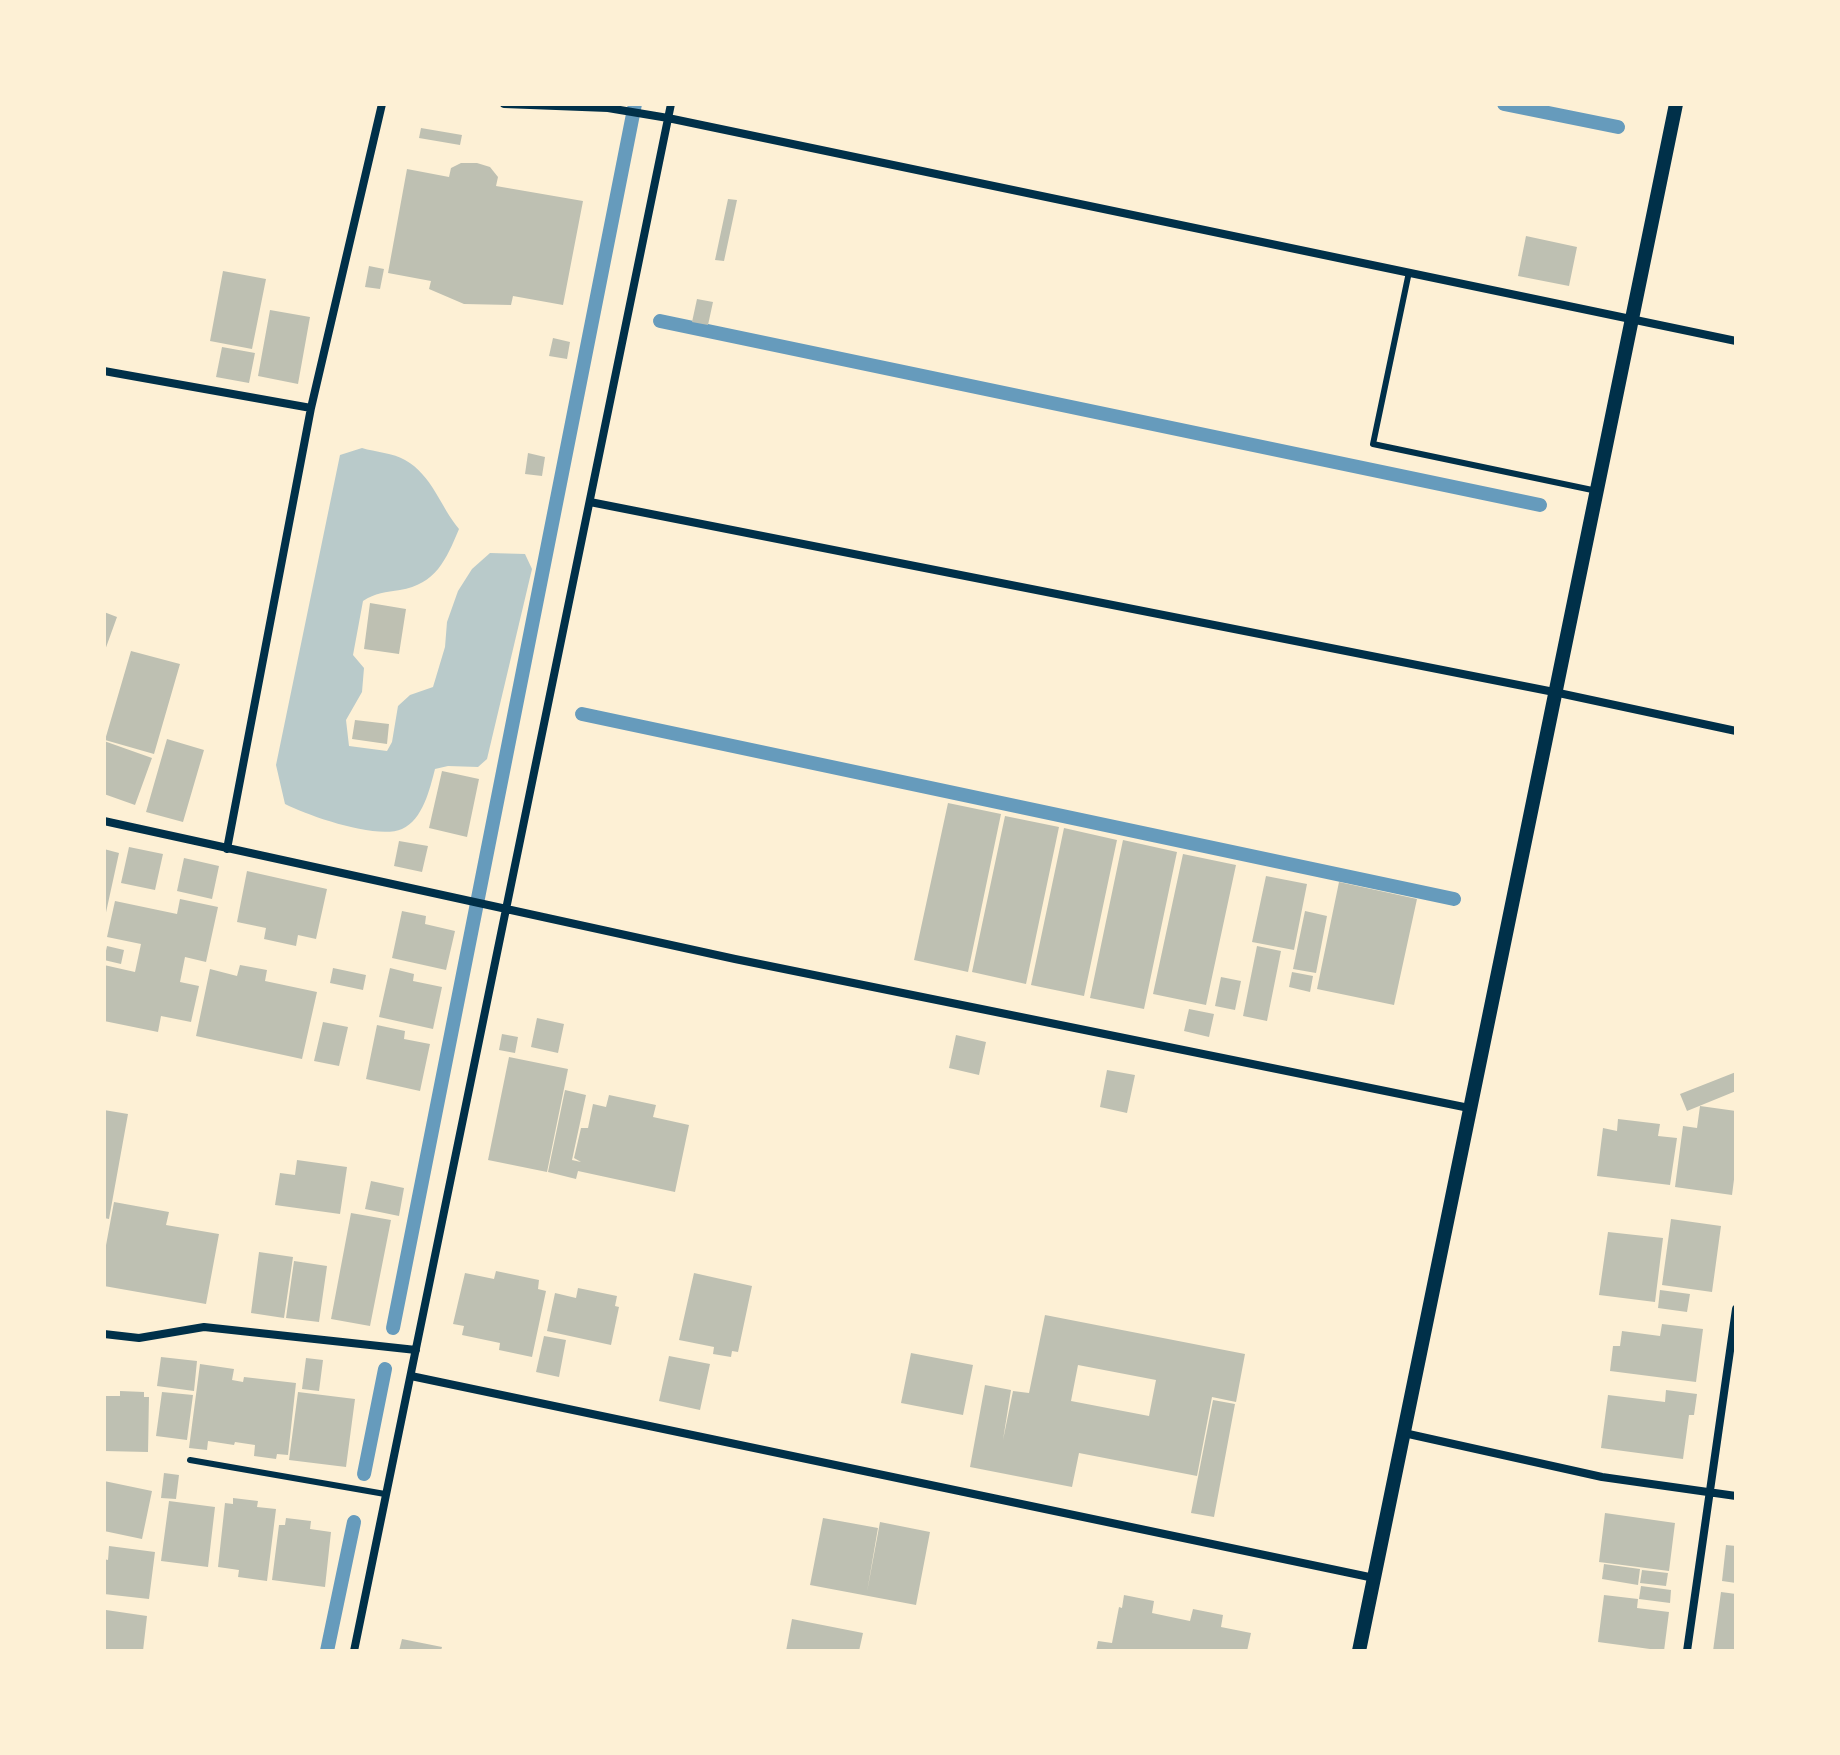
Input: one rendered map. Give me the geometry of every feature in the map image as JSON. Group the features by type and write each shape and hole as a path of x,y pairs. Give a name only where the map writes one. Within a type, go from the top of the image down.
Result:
{"street":[{"path":"227,849 311,408 382,104"},
{"path":"504,104 608,106 1736,341"},
{"path":"354,1651 671,104"},
{"path":"1359,1651 1676,104"},
{"path":"104,371 311,408"},
{"path":"590,502 1554,692 1736,731"},
{"path":"104,821 505,910 1469,1108"},
{"path":"1687,1651 1736,1309"},
{"path":"104,1334 139,1338 204,1327 416,1350"},
{"path":"411,1376 1374,1578"},
{"path":"1404,1433 1602,1477 1736,1496"}],"lane":[{"path":"1409,272 1373,444 1597,491"},
{"path":"190,1460 385,1494"}],"shaded area":[{"path":"362,448 395,456 414,466 429,482 459,529 438,569 423,582 363,601 353,655 364,668 362,692 346,720 349,746 387,751 392,742 398,706 410,695 433,687 445,647 447,622 458,591 472,569 490,553 525,554 532,569 487,759 478,767 435,769 420,811 409,825 391,832 343,825 285,804 276,765 340,455"}],"building":[{"path":"421,128 462,135 460,145 419,138"},
{"path":"461,163 490,167 498,177 496,186 583,201 563,305 513,296 511,305 464,304 429,289 431,281 388,273 407,169 449,177 451,168"},
{"path":"728,199 737,200 724,261 715,260"},
{"path":"1526,236 1577,247 1569,286 1518,276"},
{"path":"369,266 384,269 380,289 365,287"},
{"path":"223,271 266,279 252,349 210,341"},
{"path":"697,299 713,302 708,325 692,322"},
{"path":"270,310 310,317 298,384 258,376"},
{"path":"553,338 570,342 567,359 549,356"},
{"path":"222,347 255,353 249,383 216,377"},
{"path":"528,453 545,457 542,476 525,474"},
{"path":"370,603 406,609 399,654 364,649"},
{"path":"104,612 117,617 104,653"},
{"path":"131,651 180,664 154,754 105,740"},
{"path":"355,720 389,724 387,744 352,739"},
{"path":"167,739 204,750 183,822 146,812"},
{"path":"104,741 152,758 135,805 104,794"},
{"path":"442,771 479,779 467,837 429,828"},
{"path":"948,803 1001,814 968,972 914,960"},
{"path":"1005,816 1059,827 1026,984 972,972"},
{"path":"1064,828 1117,840 1084,996 1031,985"},
{"path":"1123,840 1177,852 1144,1009 1090,998"},
{"path":"399,841 428,846 422,872 394,866"},
{"path":"129,847 163,854 155,890 121,883"},
{"path":"104,849 119,853 105,917 104,917"},
{"path":"1183,854 1236,865 1206,1005 1153,994"},
{"path":"184,858 219,866 212,899 177,891"},
{"path":"247,871 327,889 316,939 298,935 296,946 264,939 266,928 237,922"},
{"path":"1266,876 1307,884 1294,950 1252,942"},
{"path":"1339,882 1417,899 1394,1005 1317,989"},
{"path":"180,899 218,907 206,962 185,957 180,982 199,986 191,1022 161,1016 158,1032 104,1021 104,965 135,972 141,944 107,937 115,901 177,914"},
{"path":"402,911 426,916 425,924 455,931 446,970 392,958"},
{"path":"1305,911 1327,916 1316,973 1293,969"},
{"path":"107,946 124,950 121,964 104,960"},
{"path":"1257,946 1281,951 1267,1021 1243,1016"},
{"path":"240,965 267,970 265,981 317,992 302,1059 196,1036 210,969 237,976"},
{"path":"333,968 366,975 363,990 330,983"},
{"path":"390,968 414,974 413,981 442,987 433,1029 379,1017"},
{"path":"1292,972 1313,976 1310,992 1289,987"},
{"path":"1221,977 1241,981 1235,1010 1215,1006"},
{"path":"1189,1009 1214,1014 1209,1037 1184,1031"},
{"path":"537,1018 564,1024 558,1053 531,1047"},
{"path":"323,1022 348,1027 339,1066 314,1061"},
{"path":"377,1025 405,1031 404,1039 430,1044 420,1091 366,1079"},
{"path":"502,1034 518,1037 515,1053 499,1050"},
{"path":"956,1035 986,1042 979,1075 949,1068"},
{"path":"509,1057 568,1069 547,1172 488,1160"},
{"path":"1107,1070 1135,1075 1127,1113 1100,1107"},
{"path":"1736,1072 1736,1091 1687,1111 1680,1094"},
{"path":"565,1090 586,1095 572,1160 581,1162 574,1158 581,1128 588,1128 593,1104 606,1107 609,1095 656,1105 653,1117 689,1125 675,1192 578,1171 576,1179 548,1172"},
{"path":"1700,1106 1736,1111 1736,1164 1732,1195 1675,1187 1683,1126 1697,1128"},
{"path":"104,1110 128,1114 109,1219 104,1218"},
{"path":"1618,1119 1660,1124 1658,1136 1677,1138 1670,1185 1597,1176 1603,1128 1617,1131"},
{"path":"297,1160 347,1167 340,1214 275,1205 280,1173 295,1175"},
{"path":"371,1181 404,1188 399,1216 365,1209"},
{"path":"114,1202 169,1212 166,1225 219,1234 206,1304 104,1286 104,1256"},
{"path":"351,1213 391,1220 370,1326 331,1319"},
{"path":"1671,1219 1721,1226 1712,1292 1662,1285"},
{"path":"1608,1232 1663,1238 1655,1302 1599,1295"},
{"path":"259,1252 293,1257 284,1318 251,1313"},
{"path":"294,1261 327,1266 319,1322 286,1318"},
{"path":"496,1271 539,1280 538,1289 546,1291 532,1357 499,1350 500,1343 462,1335 464,1326 453,1324 465,1273 494,1279"},
{"path":"694,1273 752,1286 738,1352 732,1351 731,1357 713,1354 714,1347 679,1340"},
{"path":"578,1288 617,1296 615,1306 619,1307 611,1345 547,1331 555,1293 576,1298"},
{"path":"1660,1290 1690,1294 1687,1312 1658,1308"},
{"path":"1045,1315 1245,1354 1236,1402 1212,1397 1197,1476 1079,1453 1072,1487 970,1467 985,1385 1011,1390 1003,1440 1013,1391 1029,1393","holes":["1078,1365 1156,1380 1149,1416 1071,1401"]},
{"path":"1662,1324 1703,1329 1696,1382 1610,1371 1613,1346 1620,1346 1622,1331 1660,1336"},
{"path":"544,1336 566,1340 559,1377 536,1372"},
{"path":"911,1353 973,1365 963,1415 901,1403"},
{"path":"669,1356 710,1364 700,1410 659,1401"},
{"path":"161,1357 197,1361 194,1391 157,1386"},
{"path":"306,1358 323,1360 319,1391 302,1389"},
{"path":"200,1364 234,1369 232,1380 243,1382 244,1377 296,1383 288,1455 277,1454 276,1459 254,1456 255,1445 235,1442 234,1445 208,1441 207,1450 189,1448"},
{"path":"1666,1390 1697,1394 1694,1415 1689,1415 1683,1459 1601,1448 1608,1395 1665,1402"},
{"path":"120,1391 144,1392 144,1397 149,1397 148,1452 104,1451 104,1396 120,1396"},
{"path":"162,1392 193,1395 187,1440 156,1436"},
{"path":"298,1392 355,1399 346,1467 289,1460"},
{"path":"1213,1400 1235,1404 1214,1517 1191,1513"},
{"path":"164,1473 179,1475 176,1499 161,1498"},
{"path":"104,1481 152,1491 142,1539 104,1531"},
{"path":"233,1498 258,1501 257,1507 276,1509 267,1581 238,1577 239,1570 218,1567 225,1503 233,1504"},
{"path":"169,1501 215,1507 208,1567 161,1561"},
{"path":"1605,1513 1675,1523 1669,1571 1599,1562"},
{"path":"286,1518 311,1521 310,1529 331,1532 325,1587 272,1580 279,1525 285,1525"},
{"path":"823,1518 878,1528 867,1592 880,1522 930,1532 916,1605 810,1585"},
{"path":"1726,1545 1736,1546 1736,1583 1722,1581"},
{"path":"109,1546 155,1552 149,1599 104,1594 104,1559 108,1560"},
{"path":"1604,1564 1640,1569 1638,1585 1602,1579"},
{"path":"1642,1570 1668,1573 1666,1586 1640,1583"},
{"path":"1641,1586 1671,1590 1670,1603 1639,1599"},
{"path":"1721,1592 1736,1594 1736,1651 1713,1651"},
{"path":"1124,1595 1154,1601 1152,1613 1190,1621 1193,1609 1223,1615 1221,1627 1251,1633 1247,1651 1096,1651 1098,1641 1112,1643"},
{"path":"1604,1595 1638,1599 1637,1608 1669,1612 1664,1651 1598,1642"},
{"path":"106,1610 147,1616 143,1651 104,1651"},
{"path":"792,1619 863,1633 859,1651 786,1651"},
{"path":"402,1639 442,1647 441,1651 399,1651"}],"waterway":[{"path":"393,1328 635,104"},
{"path":"1504,104 1618,127"},
{"path":"660,321 1540,505"},
{"path":"582,714 1454,899"},
{"path":"364,1474 385,1369"},
{"path":"327,1651 354,1522"}]}
